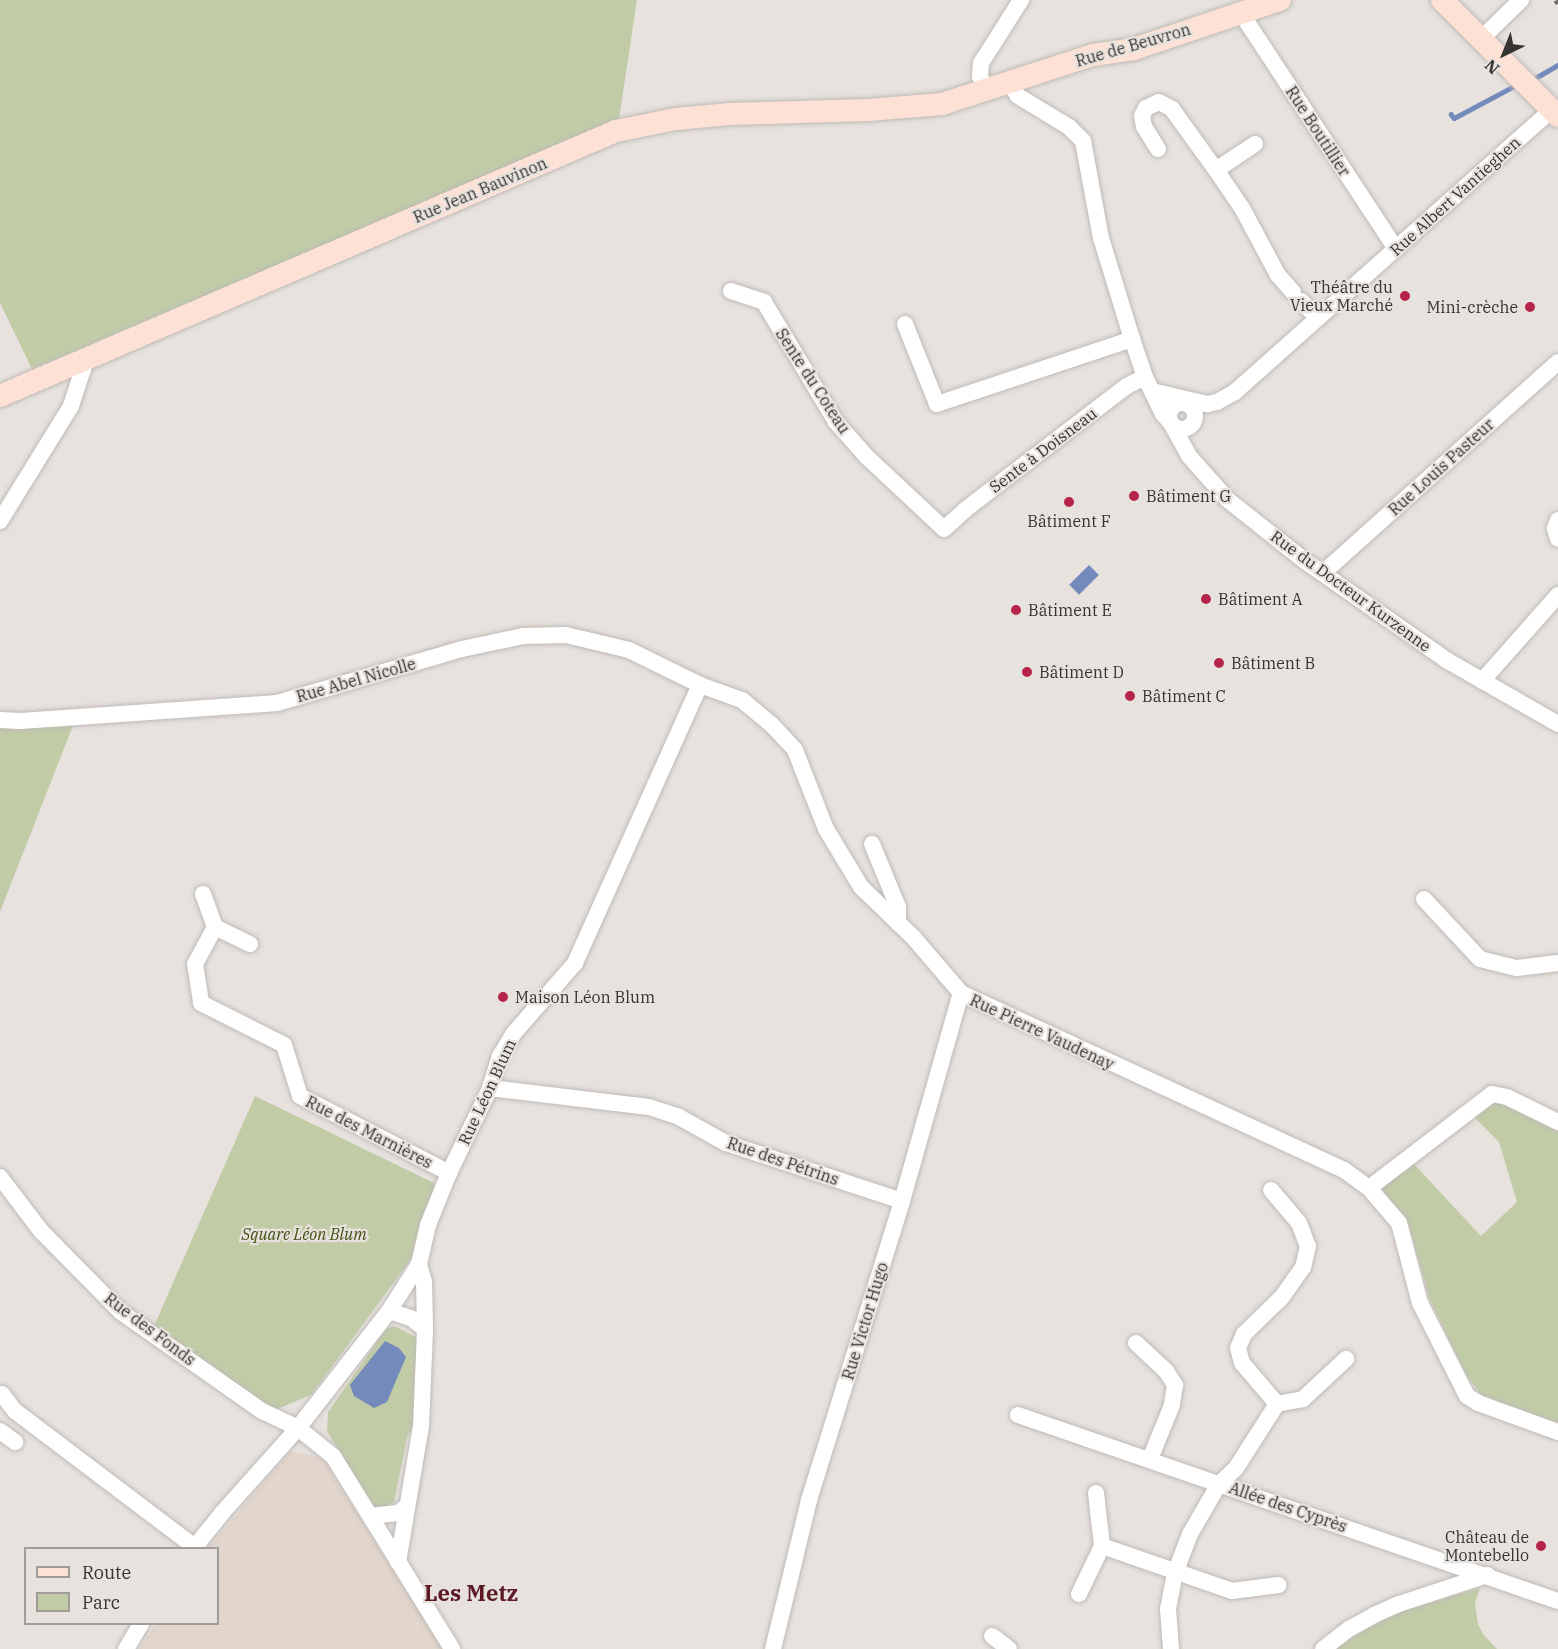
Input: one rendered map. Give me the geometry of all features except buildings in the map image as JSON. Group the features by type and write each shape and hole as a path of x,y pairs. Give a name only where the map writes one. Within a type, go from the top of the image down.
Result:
{"main road":[{"name":"Rue de Beuvron","path":"986,91 1093,55 1134,49 1280,0"},
{"path":"1442,0 1555,113"},
{"name":"Rue Jean Bauvinon","path":"0,396 616,131 675,119 729,114 868,110 942,104 986,91"}],"street":[{"path":"986,91 980,76 981,63 1021,0"},
{"path":"1481,39 1521,0"},
{"name":"Rue Boutillier","path":"1241,13 1396,249"},
{"name":"Rue du Docteur Kurzenne","path":"1010,84 1018,96 1070,127 1083,141 1101,238 1132,339 1149,384 1190,456 1228,500 1305,561 1324,572 1448,661 1558,724"},
{"path":"1158,149 1144,127 1142,116 1146,108 1159,102 1172,109 1216,170 1242,208 1278,275 1318,318"},
{"name":"Rue Albert Vantieghen","path":"1149,384 1181,401 1208,404 1217,402 1235,392 1396,249 1555,113"},
{"path":"1216,170 1256,144"},
{"name":"Sente du Coteau","path":"731,291 764,302 836,422 867,457 944,529"},
{"path":"905,324 937,404 1132,339"},
{"path":"0,521 71,406 83,370 81,361"},
{"name":"Rue Louis Pasteur","path":"1324,572 1558,362"},
{"name":"Sente à Doisneau","path":"944,529 966,509 1127,386 1149,384"},
{"path":"1191,426 1195,415 1181,401 1172,406 1169,414 1171,424 1181,429 1191,426 1221,407 1235,392"},
{"path":"1558,519 1555,528 1558,539"},
{"path":"1482,681 1558,595"},
{"name":"Rue Abel Nicolle","path":"0,720 277,703 462,649 523,636 566,635 629,650 700,685"},
{"name":"Rue Pierre Vaudenay","path":"700,685 742,700 771,724 795,750 826,829 861,887 898,923 961,993 1344,1170 1369,1188 1399,1223 1420,1303 1467,1396 1478,1403 1558,1432"},
{"name":"Rue Léon Blum","path":"195,1547 298,1428 389,1311 420,1264 428,1225 449,1173 490,1088 500,1056 514,1033 575,963 589,938 700,685"},
{"path":"872,844 898,908 898,923"},
{"path":"203,894 215,927 250,944"},
{"path":"1424,899 1480,959 1517,969 1558,963"},
{"name":"Rue des Marnières","path":"215,927 195,964 201,1003 284,1045 300,1096 449,1173"},
{"name":"Rue Victor Hugo","path":"773,1649 809,1500 902,1201 961,993"},
{"name":"Rue des Pétrins","path":"490,1088 649,1107 679,1117 726,1143 902,1201"},
{"path":"1369,1188 1492,1094 1507,1096 1558,1122"},
{"name":"Rue des Fonds","path":"0,1177 63,1256 121,1312 262,1411 298,1428 333,1456 452,1649"},
{"path":"1271,1190 1299,1223 1308,1246 1303,1267 1281,1298 1244,1334 1238,1348 1242,1363 1277,1404"},
{"path":"398,1562 421,1426 425,1329 424,1282 420,1264"},
{"path":"389,1311 411,1318 425,1329"},
{"path":"1136,1343 1166,1371 1174,1385 1172,1405 1150,1459"},
{"path":"1171,1649 1168,1609 1174,1573 1190,1534 1219,1484 1236,1468 1277,1404 1303,1399 1346,1359"},
{"path":"2,1394 15,1411 193,1547"},
{"name":"Allée des Cyprès","path":"1018,1415 1558,1601"},
{"path":"0,1431 15,1442"},
{"path":"1080,1594 1102,1546 1095,1493"},
{"path":"370,1516 398,1513 407,1506"},
{"path":"1102,1546 1174,1573 1232,1591 1279,1585"},
{"path":"1323,1649 1349,1629 1374,1615 1399,1604 1487,1575"},
{"path":"126,1649 140,1625"},
{"path":"992,1636 1009,1649"}],"shaded area":[{"path":"291,1451 322,1458 444,1649 139,1649 155,1625 219,1625 219,1547 209,1547"}],"green space":[{"path":"0,0 637,0 619,119 32,369 0,303"},
{"path":"74,723 0,912 0,724"},
{"name":"Square Léon Blum","path":"255,1096 436,1184 411,1259 311,1395 275,1410 154,1326"},
{"path":"1496,1100 1558,1131 1558,1423 1481,1395 1466,1374 1430,1300 1407,1219 1381,1189 1413,1163 1481,1236 1517,1202 1499,1142 1473,1116"},
{"path":"394,1326 418,1338 416,1427 408,1434 394,1502 381,1509 373,1508 327,1431 328,1412 386,1329"},
{"path":"1480,1588 1475,1602 1478,1624 1483,1634 1497,1649 1333,1649 1389,1615"}],"water":[{"path":"1089,565 1099,575 1079,595 1069,585"},
{"path":"385,1341 399,1348 406,1357 387,1402 374,1408 354,1396 350,1385"}],"waterway":[{"path":"1537,77 1558,65"},
{"path":"1451,114 1454,118 1516,85"}],"place":[{"name":"Théâtre du Vieux Marché","path":"1405,296"},
{"name":"Mini-crèche","path":"1530,307"},
{"name":"Bâtiment G","path":"1134,496"},
{"name":"Bâtiment F","path":"1069,502"},
{"name":"Bâtiment A","path":"1206,599"},
{"name":"Bâtiment E","path":"1016,610"},
{"name":"Bâtiment B","path":"1219,663"},
{"name":"Bâtiment D","path":"1027,672"},
{"name":"Bâtiment C","path":"1130,696"},
{"name":"Maison Léon Blum","path":"503,997"},
{"name":"Château de Montebello","path":"1541,1546"}],"district":[{"name":"Les Metz","path":"471,1593"}]}
